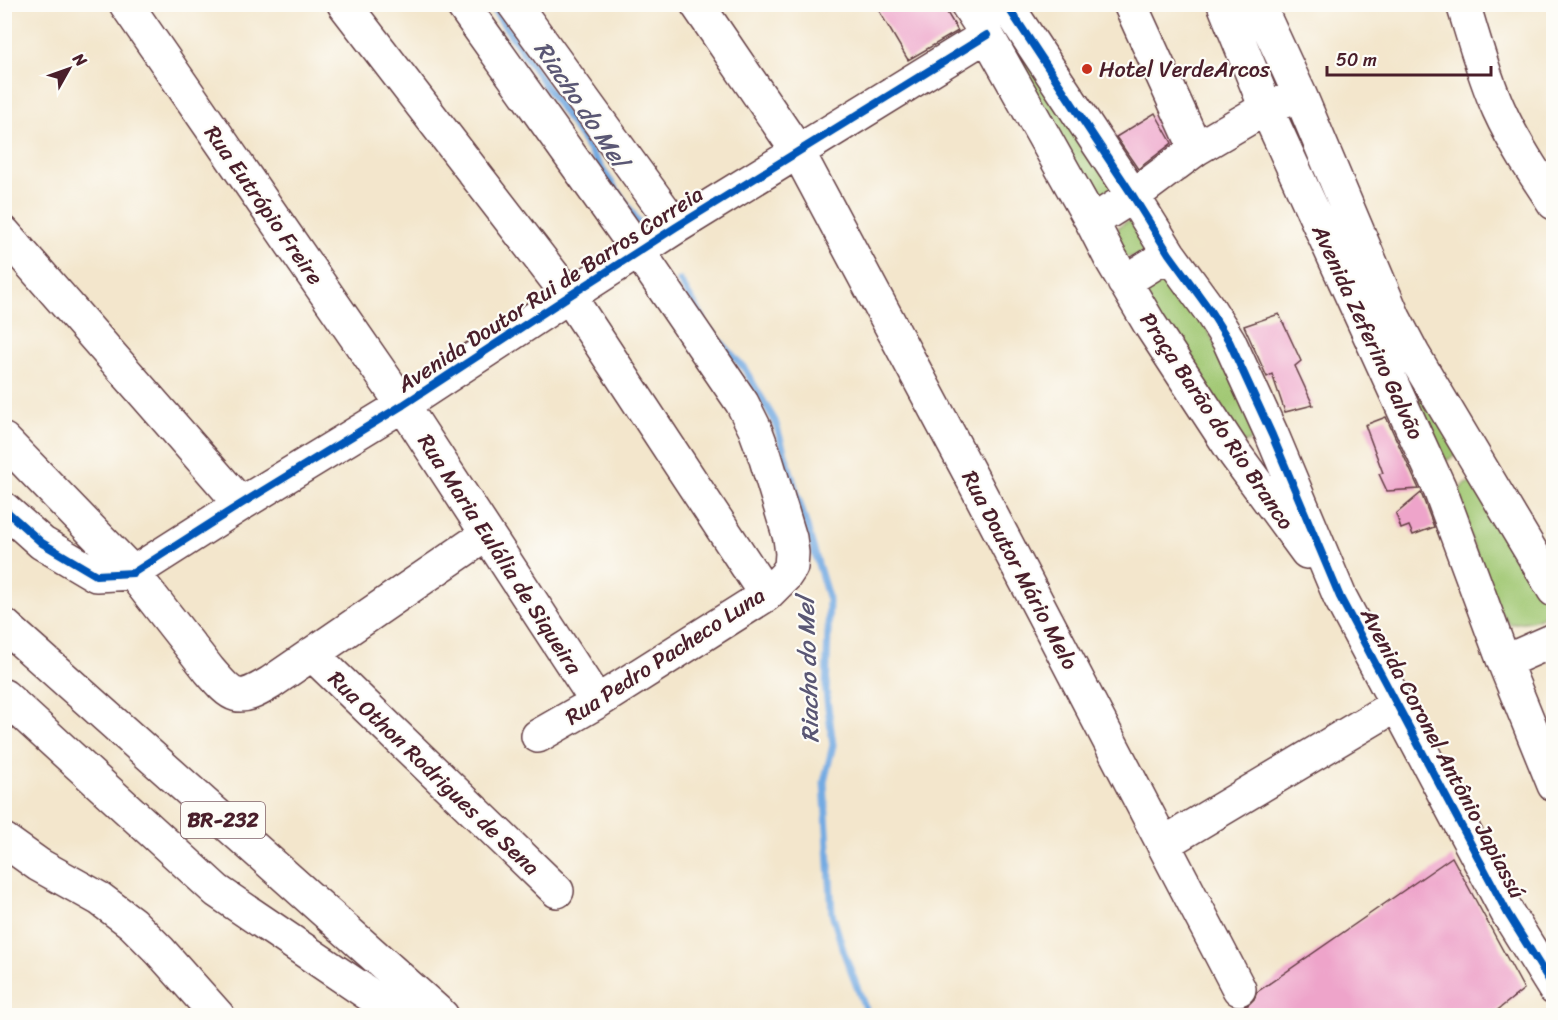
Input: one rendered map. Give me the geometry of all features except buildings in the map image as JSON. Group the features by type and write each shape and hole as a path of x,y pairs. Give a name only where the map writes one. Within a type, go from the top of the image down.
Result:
{"main road":[{"name":"Rua Eutrópio Freire","path":"126,4 403,405"},
{"path":"344,4 569,296 766,595"},
{"name":"Rua Pedro Pacheco Luna","path":"462,4 639,252 742,403 758,438 790,538 792,553 791,567 786,576 766,595 597,702 538,736"},
{"path":"514,4 676,227"},
{"name":"Rua Doutor Mário Melo","path":"697,4 798,152 971,476 1239,989"},
{"path":"967,4 987,35 1092,222 1133,196 1196,149 1266,108 1300,95"},
{"name":"Praça Barão do Rio Branco","path":"1006,4 1169,254 1229,341 1272,435 1340,597"},
{"path":"1130,4 1196,149"},
{"name":"Avenida Zeferino Galvão","path":"1224,4 1266,108 1439,487 1504,662 1554,785"},
{"name":"Avenida Zeferino Galvão","path":"1258,4 1300,95 1394,318 1413,354 1554,590"},
{"path":"1463,4 1498,109 1517,146 1554,203"},
{"name":"Avenida Doutor Rui de Barros Correia","path":"132,573 403,405 676,227 987,35"},
{"name":"Praça Barão do Rio Branco","path":"1092,222 1124,282 1174,362 1235,454 1340,597"},
{"path":"4,233 241,504"},
{"path":"1124,282 1169,254"},
{"name":"Rua Maria Eulália de Siqueira","path":"403,405 597,702"},
{"path":"1235,454 1250,456 1259,454 1272,435"},
{"path":"4,440 132,573 222,686 233,694 244,696 257,691 487,534"},
{"path":"1439,487 1479,466"},
{"path":"4,509 42,543 96,575 132,573"},
{"name":"Avenida Coronel Antônio Japiassú","path":"1340,597 1508,914 1554,988"},
{"name":"BR-232","path":"4,625 442,1016"},
{"path":"1504,662 1554,640"},
{"name":"Rua Othon Rodrigues de Sena","path":"312,654 557,891"},
{"path":"4,696 218,891 401,1016"},
{"path":"1163,844 1396,705"},
{"path":"4,840 39,865 100,899 132,923 218,1016"}],"green space":[{"path":"973,5 996,5 1115,184 1109,198 1096,197"},
{"path":"1132,220 1149,241 1139,255 1121,257 1113,237 1120,226"},
{"path":"1351,243 1464,451 1438,465"},
{"path":"1158,275 1170,275 1182,282 1258,425 1254,439 1241,444 1144,299 1147,285"},
{"path":"1473,481 1549,598 1550,614 1531,621 1510,624 1499,611 1454,496 1464,485"}],"waterway":[{"name":"Riacho do Mel","path":"490,4 641,226"},
{"name":"Riacho do Mel","path":"680,281 703,318"},
{"name":"Riacho do Mel","path":"712,332 744,368 775,421 829,600 826,692 833,745 824,782 832,913 844,953 869,1016"}],"cycle path":[{"path":"1006,4 1169,254 1229,341 1272,435 1340,597 1508,914 1554,988"},
{"path":"4,509 42,543 96,575 133,573 403,405 676,227 987,35"}],"place":[{"name":"Hotel VerdeArcos","path":"1087,69"}]}
